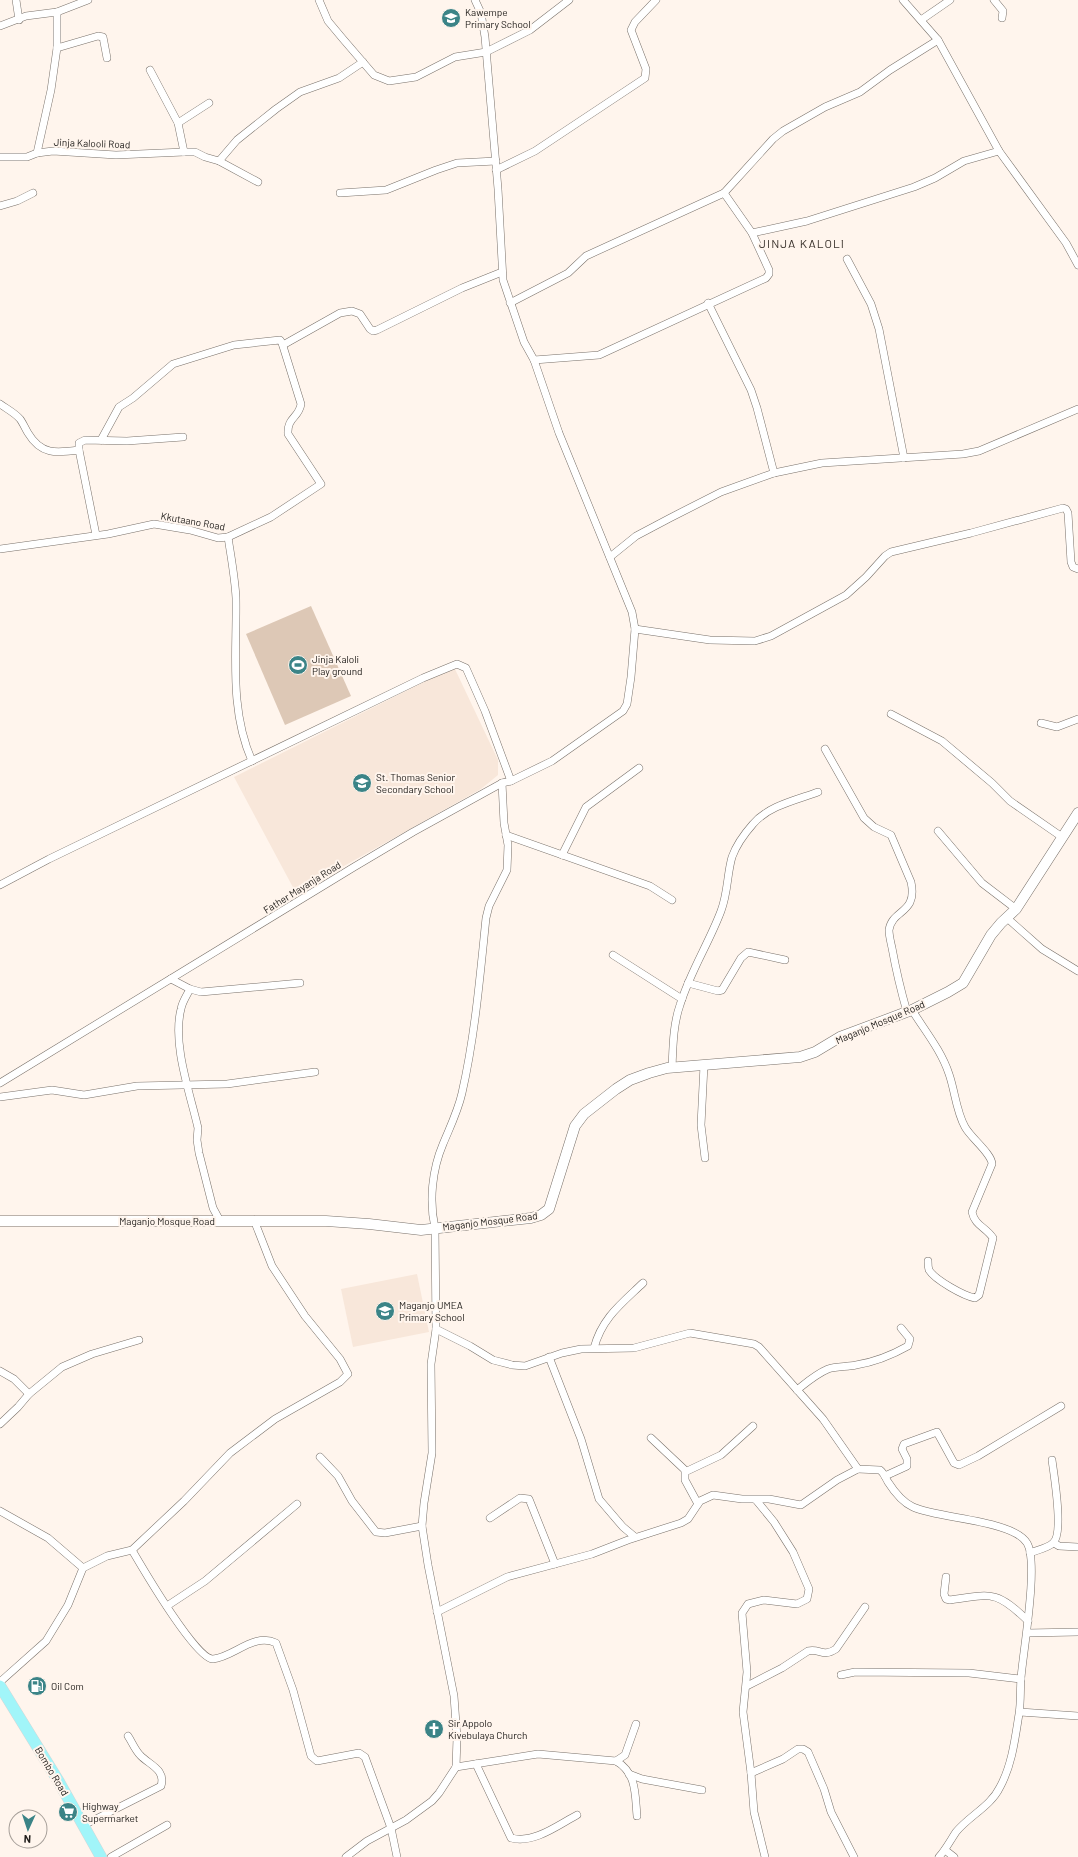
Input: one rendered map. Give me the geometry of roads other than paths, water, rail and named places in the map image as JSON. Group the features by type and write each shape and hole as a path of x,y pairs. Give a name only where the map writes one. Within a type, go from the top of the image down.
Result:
{"main road":[{"name":"Bombo Road","path":"0,1686 59,1782 101,1857"}],"street":[{"path":"16,0 19,20"},
{"path":"0,26 19,20 26,16 58,12 88,0"},
{"path":"319,0 328,21 374,75 389,81 416,76 455,57 486,52 530,30 569,0"},
{"name":"Father Mayanja Road","path":"0,1083 412,832 502,783 511,781 552,761 623,711 627,704 635,629 632,612 559,433 534,360 524,342 510,303 502,272 496,161 484,21 475,0"},
{"path":"496,170 535,151 645,78 646,69 630,30 635,22 656,0"},
{"path":"904,0 938,40 999,151 1066,243 1078,265"},
{"path":"921,20 950,0"},
{"path":"994,0 1003,11 1002,18"},
{"path":"37,153 51,90 57,48 58,12"},
{"path":"57,48 93,37 103,37 107,58"},
{"path":"510,303 568,273 586,256 724,193 773,139 783,131 825,107 860,92 890,70 938,40"},
{"path":"219,161 237,140 294,96 314,86 339,78 363,62"},
{"path":"150,70 178,123 184,152"},
{"path":"178,123 209,103"},
{"name":"Jinja Kalooli Road","path":"0,157 27,157 37,153 53,151 116,155 195,152 219,161 258,182"},
{"path":"752,233 807,221 914,187 936,178 964,161 999,151"},
{"path":"340,193 386,190 457,163 496,161"},
{"path":"0,206 17,201 33,193"},
{"path":"534,360 599,355 708,303 766,278 769,274 769,270 752,233 724,193"},
{"path":"847,260 871,304 879,328 904,458"},
{"path":"101,440 119,407 133,398 173,364 234,345 250,342 280,340 283,345 340,313 346,312 360,314 370,329 373,331 377,330 462,288 502,272"},
{"path":"708,303 751,390 774,472"},
{"name":"Kkutaano Road","path":"0,549 96,535 154,524 190,530 218,538 228,538 271,517 321,484 288,434 288,425 300,410 301,404 283,345"},
{"path":"0,404 21,420 34,442 42,448 58,453 79,450"},
{"path":"610,557 636,536 670,518 722,492 774,472 822,463 904,458 979,451 1078,408"},
{"path":"96,535 79,450 79,443 82,441 127,441 183,437"},
{"path":"635,629 710,640 755,641 771,636 846,595 866,577 884,556 891,552 971,533 1063,508 1066,509 1068,513 1071,562 1073,566 1078,569"},
{"path":"228,538 236,596 234,663 237,698 244,742 252,761"},
{"path":"0,885 49,859 441,669 457,664 463,665 468,671 485,711 511,781"},
{"path":"891,714 942,741 992,783 1010,801 1062,837"},
{"path":"1041,724 1057,727 1078,719"},
{"path":"825,749 864,818 874,827 891,835 911,882 913,891 910,904 893,921 889,930 897,976 910,1011 931,1038 949,1073 965,1128 992,1160 992,1164 972,1212 974,1220 978,1226 993,1238 979,1295 975,1298 970,1297 946,1284 930,1272 928,1261"},
{"path":"562,855 586,808 639,768"},
{"path":"346,1857 367,1841 406,1820 432,1801 456,1767 457,1738 454,1696 422,1526 432,1453 430,1364 436,1329 435,1228 432,1214 434,1174 442,1145 456,1115 462,1093 472,1041 486,918 491,901 506,870 508,846 503,813 502,783"},
{"path":"672,1068 674,1035 682,999 722,910 726,896 732,857 744,836 754,823 763,815 780,806 818,792"},
{"name":"Maganjo Mosque Road","path":"0,1221 254,1220 355,1223 421,1230 531,1218 541,1215 548,1209 576,1126 584,1114 630,1080 649,1073 672,1068 800,1057 815,1052 840,1038 910,1011 963,983 991,935 1016,909 1078,813"},
{"path":"938,831 982,883 1016,909"},
{"path":"506,835 650,886 672,900"},
{"path":"1006,918 1042,949 1078,971"},
{"path":"688,983 718,991 722,990 741,958 748,952 785,960"},
{"path":"613,954 682,999"},
{"path":"171,979 190,989 201,992 300,983"},
{"path":"190,989 181,1008 178,1030 180,1054 198,1128 197,1140 199,1153 213,1208 220,1221"},
{"path":"704,1065 701,1125 705,1158"},
{"path":"0,1097 52,1090 84,1095 137,1086 227,1084 315,1072"},
{"path":"0,1682 46,1641 68,1605 83,1568 107,1556 132,1550 184,1501 230,1453 275,1419 340,1382 348,1374 340,1359 306,1316 272,1266 254,1220"},
{"path":"594,1348 599,1330 608,1317 642,1283"},
{"path":"797,1390 817,1375 829,1369 855,1366 878,1360 896,1353 908,1346 910,1339 902,1328"},
{"path":"436,1329 470,1346 493,1360 512,1365 525,1366 534,1364 549,1357 581,1349 634,1348 690,1333 746,1342 759,1347 823,1419 858,1469"},
{"path":"0,1424 18,1408 28,1394 62,1367 92,1354 139,1340"},
{"path":"549,1357 581,1439 599,1499 623,1527 635,1537"},
{"path":"0,1370 14,1379 28,1394"},
{"path":"885,1476 907,1466 907,1459 902,1449 904,1444 937,1432 954,1464 958,1465 978,1456 1061,1406"},
{"path":"698,1504 685,1480 684,1474 686,1470 721,1455 753,1426"},
{"path":"651,1438 686,1470"},
{"path":"320,1458 338,1476 352,1501 376,1532 385,1533 422,1526"},
{"path":"1030,1552 1054,1543 1057,1536 1057,1492 1052,1460"},
{"path":"438,1612 507,1577 592,1554 635,1537 681,1523 688,1519 698,1504 712,1496 756,1500 769,1499 801,1505 836,1480 858,1469 876,1468 883,1472 903,1502 914,1507 932,1514 1004,1528 1023,1539 1027,1543 1030,1552 1028,1621 1021,1679 1020,1712 1008,1770 1000,1789 956,1832 939,1857"},
{"path":"490,1518 520,1498 529,1499 555,1564"},
{"path":"756,1500 774,1522 793,1552 809,1589 807,1599 797,1604 764,1600 748,1604 742,1613 747,1686 743,1712 751,1773 754,1812 765,1857"},
{"path":"167,1606 205,1581 297,1504"},
{"path":"0,1511 48,1538 83,1568"},
{"path":"1054,1543 1060,1546 1078,1547"},
{"path":"132,1550 182,1629 201,1654 207,1658 212,1659 230,1653 263,1639 276,1643 293,1690 311,1756 317,1761 354,1754 363,1755 368,1763 391,1828 397,1857"},
{"path":"946,1576 944,1594 946,1599 950,1600 981,1596 995,1596 1011,1604 1028,1621"},
{"path":"747,1686 782,1668 808,1651 830,1653 836,1648 865,1607"},
{"path":"1027,1633 1078,1632"},
{"path":"841,1675 854,1672 954,1673 1021,1679"},
{"path":"1020,1712 1078,1716"},
{"path":"616,1761 625,1755 636,1724"},
{"path":"84,1825 161,1786 162,1781 156,1767 140,1755 128,1736"},
{"path":"751,1773 783,1759 798,1749 803,1749 808,1752 824,1789 831,1812 854,1857"},
{"path":"456,1767 538,1754 616,1761 621,1764 629,1774 635,1786 637,1816"},
{"path":"476,1764 511,1838 518,1840 531,1838 578,1815"},
{"path":"629,1774 642,1779 702,1790"},
{"path":"111,1857 167,1825"},
{"path":"945,1850 954,1857"}],"place":[{"name":"Kawempe Primary School","path":"451,18"},
{"name":"Jinja Kaloli Play ground","path":"298,665"},
{"name":"St. Thomas Senior Secondary School","path":"362,783"},
{"name":"Maganjo UMEA Primary School","path":"385,1311"},
{"name":"Oil Com","path":"37,1686"},
{"name":"Sir Appolo Kivebulaya Church","path":"434,1729"},
{"name":"Highway Supermarket","path":"68,1812"}],"district":[{"name":"JINJA KALOLI","path":"802,243"}]}
